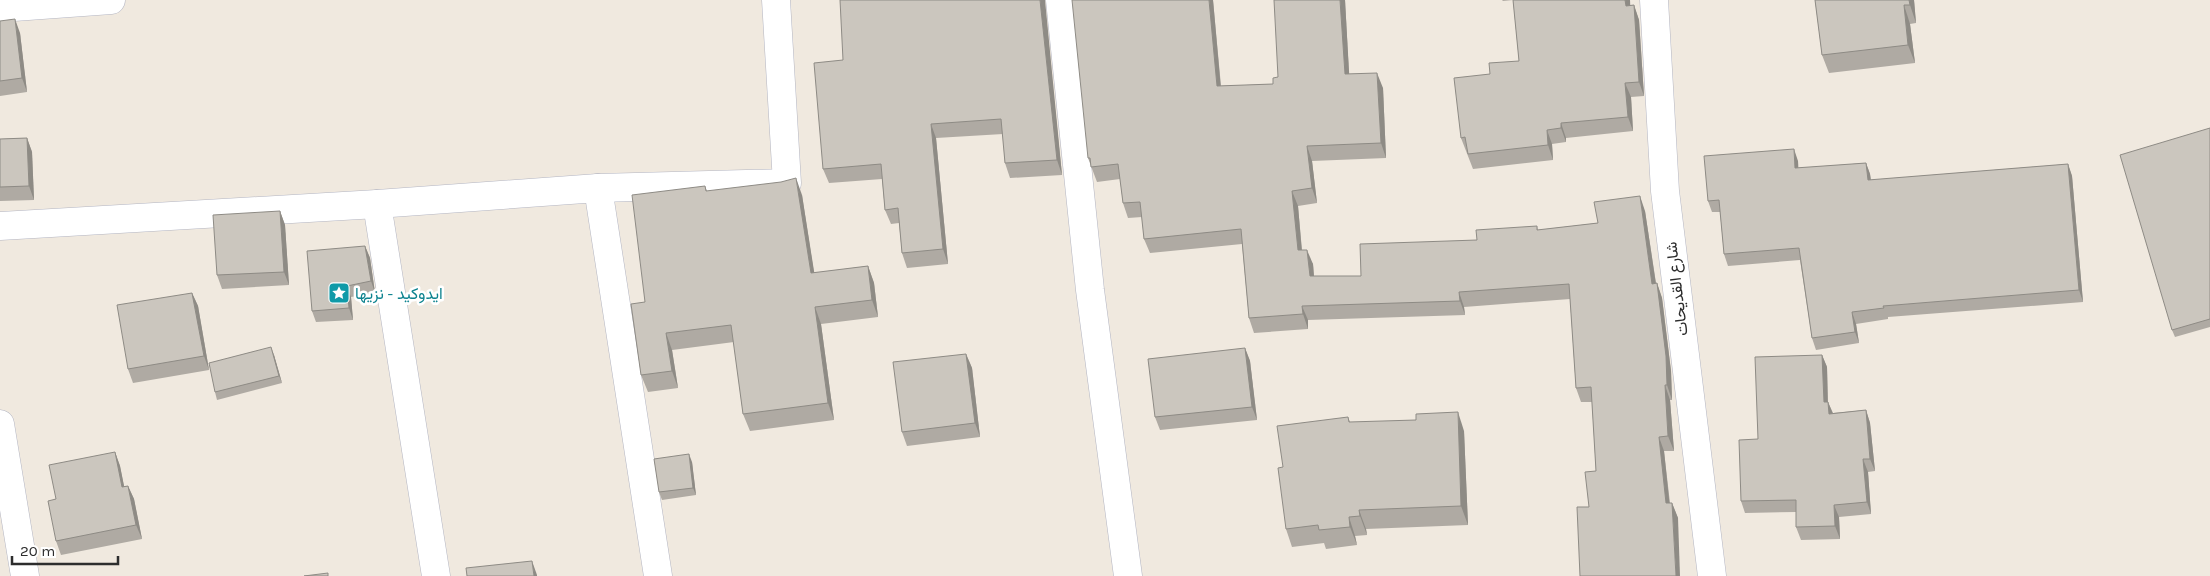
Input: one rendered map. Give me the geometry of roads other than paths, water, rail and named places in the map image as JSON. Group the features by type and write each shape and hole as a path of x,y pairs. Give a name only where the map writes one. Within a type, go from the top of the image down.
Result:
{"street":[{"path":"0,8 111,0"},
{"path":"0,226 377,204 598,188 787,183 776,0"},
{"path":"1060,0 1090,290 1128,576"},
{"name":"شارع القديحات","path":"1654,0 1664,191 1712,576"},
{"path":"598,188 658,576"},
{"path":"377,204 436,576"},
{"path":"0,424 25,576"}],"place":[{"name":"ايدوكيد - نزيها","path":"339,293"}]}
